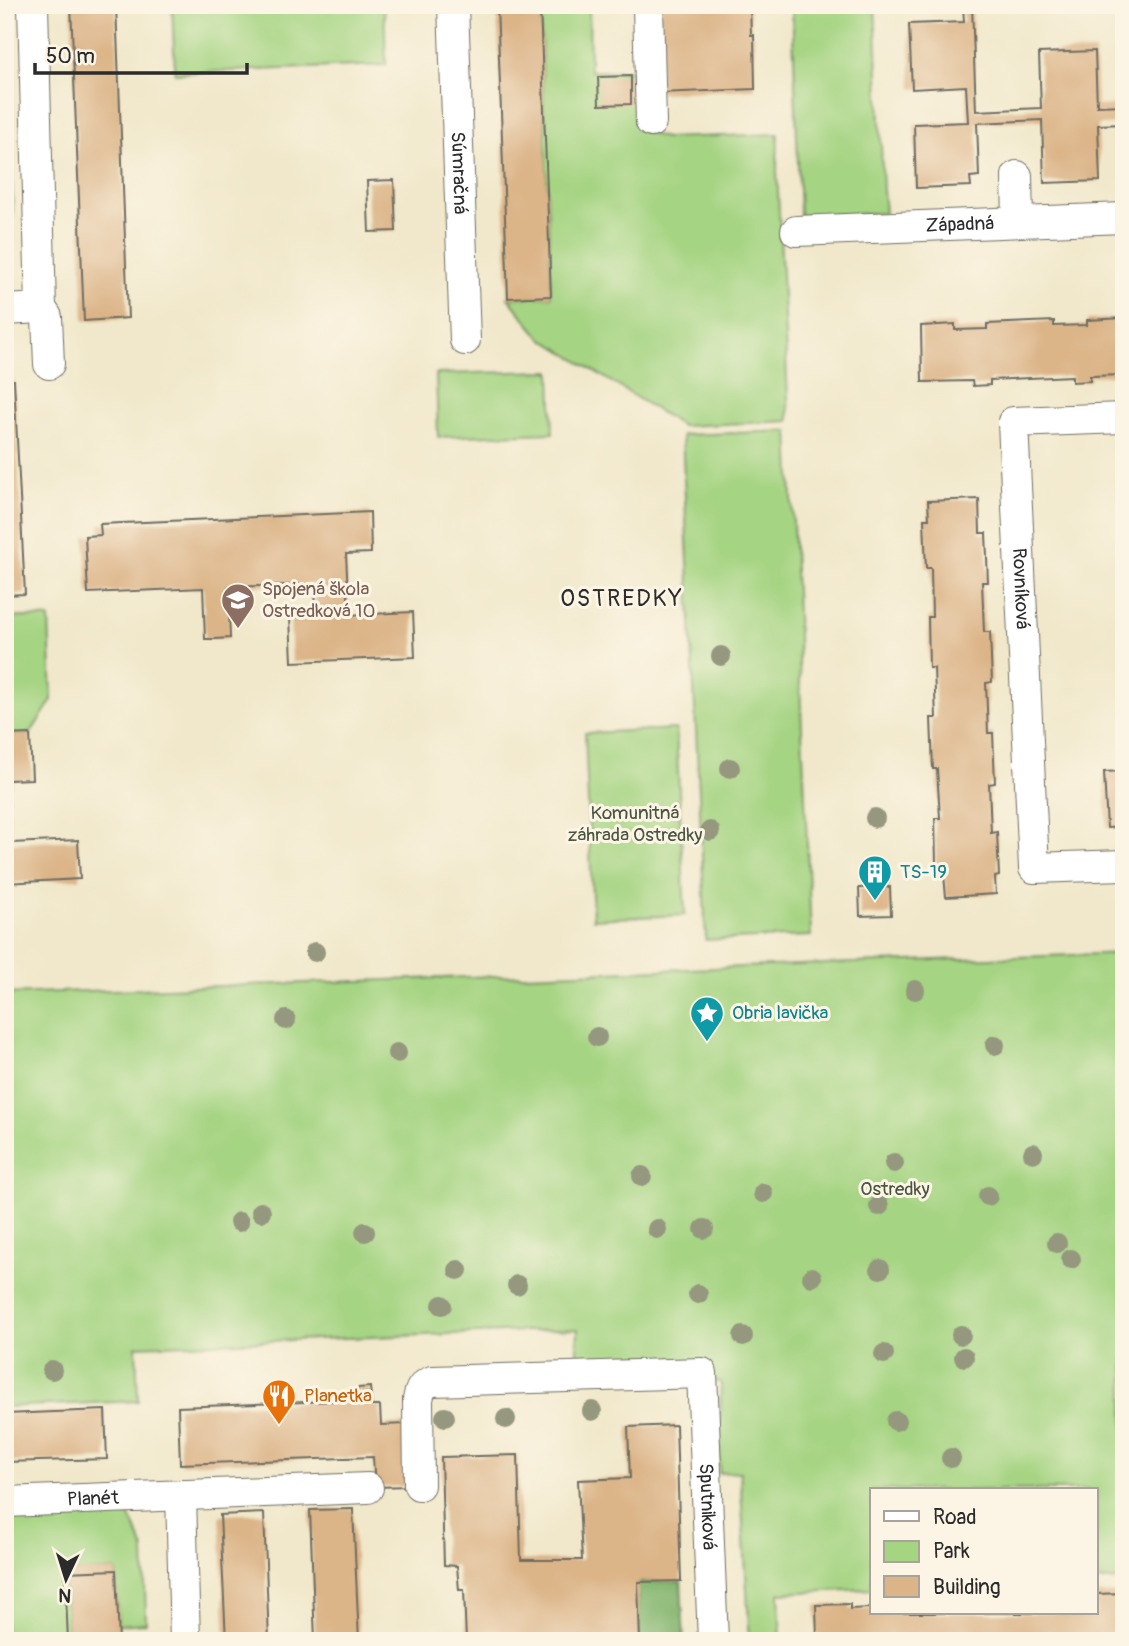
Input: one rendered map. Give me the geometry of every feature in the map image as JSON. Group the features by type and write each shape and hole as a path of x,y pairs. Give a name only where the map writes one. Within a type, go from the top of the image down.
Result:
{"street":[{"path":"33,5 41,308 47,317 49,364"},
{"name":"Súmračná","path":"453,5 465,340"},
{"path":"648,5 651,122"},
{"path":"1017,176 1018,222"},
{"name":"Západná","path":"796,231 1124,218"},
{"path":"5,310 41,308"},
{"name":"Rovníková","path":"1124,418 1013,422 1034,869 1124,865"},
{"name":"Sputniková","path":"419,1485 418,1400 424,1384 432,1381 702,1373 713,1641"},
{"name":"Planét","path":"5,1502 368,1488"},
{"path":"181,1495 185,1641"}],"green space":[{"path":"172,5 384,5 386,65 175,73"},
{"path":"540,5 589,5 590,71 645,71 644,132 665,138 778,134 777,170 789,421 682,426 540,337 508,298 551,296"},
{"path":"792,5 875,5 885,213 800,216"},
{"path":"5,18 11,18 13,217 5,217"},
{"path":"551,371 553,433 438,437 436,374"},
{"path":"789,431 811,936 706,940 682,435"},
{"path":"5,618 49,618 52,700 30,734 5,735"},
{"name":"Komunitná záhrada Ostredky","path":"676,729 685,915 593,919 585,733"},
{"name":"Ostredky","path":"1124,953 1124,1580 1098,1581 1098,1488 870,1488 870,1589 779,1593 781,1641 750,1641 740,1472 719,1473 721,1382 576,1371 578,1329 136,1346 138,1401 5,1407 5,994"},
{"path":"5,1507 122,1508 133,1522 144,1549 146,1623 118,1625 116,1570 65,1573 68,1641 5,1641"},
{"path":"681,1581 684,1641 640,1641 638,1582"}],"building":[{"path":"71,5 116,5 128,318 84,321"},
{"path":"497,5 540,5 551,296 508,298"},
{"path":"660,5 750,5 751,35 754,35 755,89 659,93"},
{"path":"963,5 972,5 976,111 1041,108 1039,53 1095,51 1097,106 1124,105 1124,124 1098,125 1100,181 1044,183 1042,120 977,123 979,176 970,177 971,186 916,188 914,124 968,122 966,86 912,89 909,24 964,22"},
{"path":"631,76 631,104 599,105 598,77"},
{"path":"394,180 396,231 369,232 367,181"},
{"path":"1124,318 1124,375 1090,376 1090,381 1072,382 1072,376 990,380 990,385 973,386 972,381 922,382 921,326 955,324 955,330 987,329 987,324 1054,321 1054,326 1087,325 1087,320"},
{"path":"5,380 14,380 25,594 5,595"},
{"path":"979,499 980,533 986,533 988,582 982,582 984,632 990,632 992,682 986,683 988,733 993,733 995,783 989,784 991,833 997,832 999,876 995,877 996,894 946,897 943,864 936,864 935,818 940,818 937,769 933,769 931,718 936,718 934,668 929,668 931,568 926,568 924,519 929,519 928,501"},
{"path":"370,512 371,553 346,554 349,615 413,612 415,657 292,662 290,617 316,616 315,584 228,587 230,638 215,639 205,639 203,588 88,593 85,536 101,535 100,524"},
{"path":"30,734 32,779 8,780 11,843 78,840 80,879 5,883 5,735"},
{"path":"1124,771 1124,827 1107,828 1104,772"},
{"name":"TS-19","path":"890,887 891,915 860,916 859,888"},
{"path":"370,1387 372,1406 380,1406 381,1425 408,1424 410,1486 375,1487 373,1457 180,1464 178,1407 358,1400 358,1388"},
{"path":"105,1410 107,1459 5,1462 5,1414"},
{"path":"676,1425 681,1581 638,1582 640,1641 466,1641 464,1590 459,1590 457,1566 444,1565 441,1457 518,1455 521,1560 582,1560 578,1480 630,1478 628,1427"},
{"path":"353,1509 359,1641 315,1641 310,1510"},
{"path":"264,1513 269,1641 226,1641 220,1515"},
{"path":"116,1570 119,1641 68,1641 65,1572"},
{"path":"1124,1593 1124,1641 817,1641 816,1605 850,1604 850,1609 870,1608 870,1614 1098,1614 1098,1594"}],"place":[{"name":"Spojená škola Ostredková 10","path":"238,630"},
{"name":"TS-19","path":"875,902"},
{"name":"Obria lavička","path":"707,1043"},
{"name":"Planetka","path":"279,1426"}],"district":[{"name":"OSTREDKY","path":"622,598"}]}
